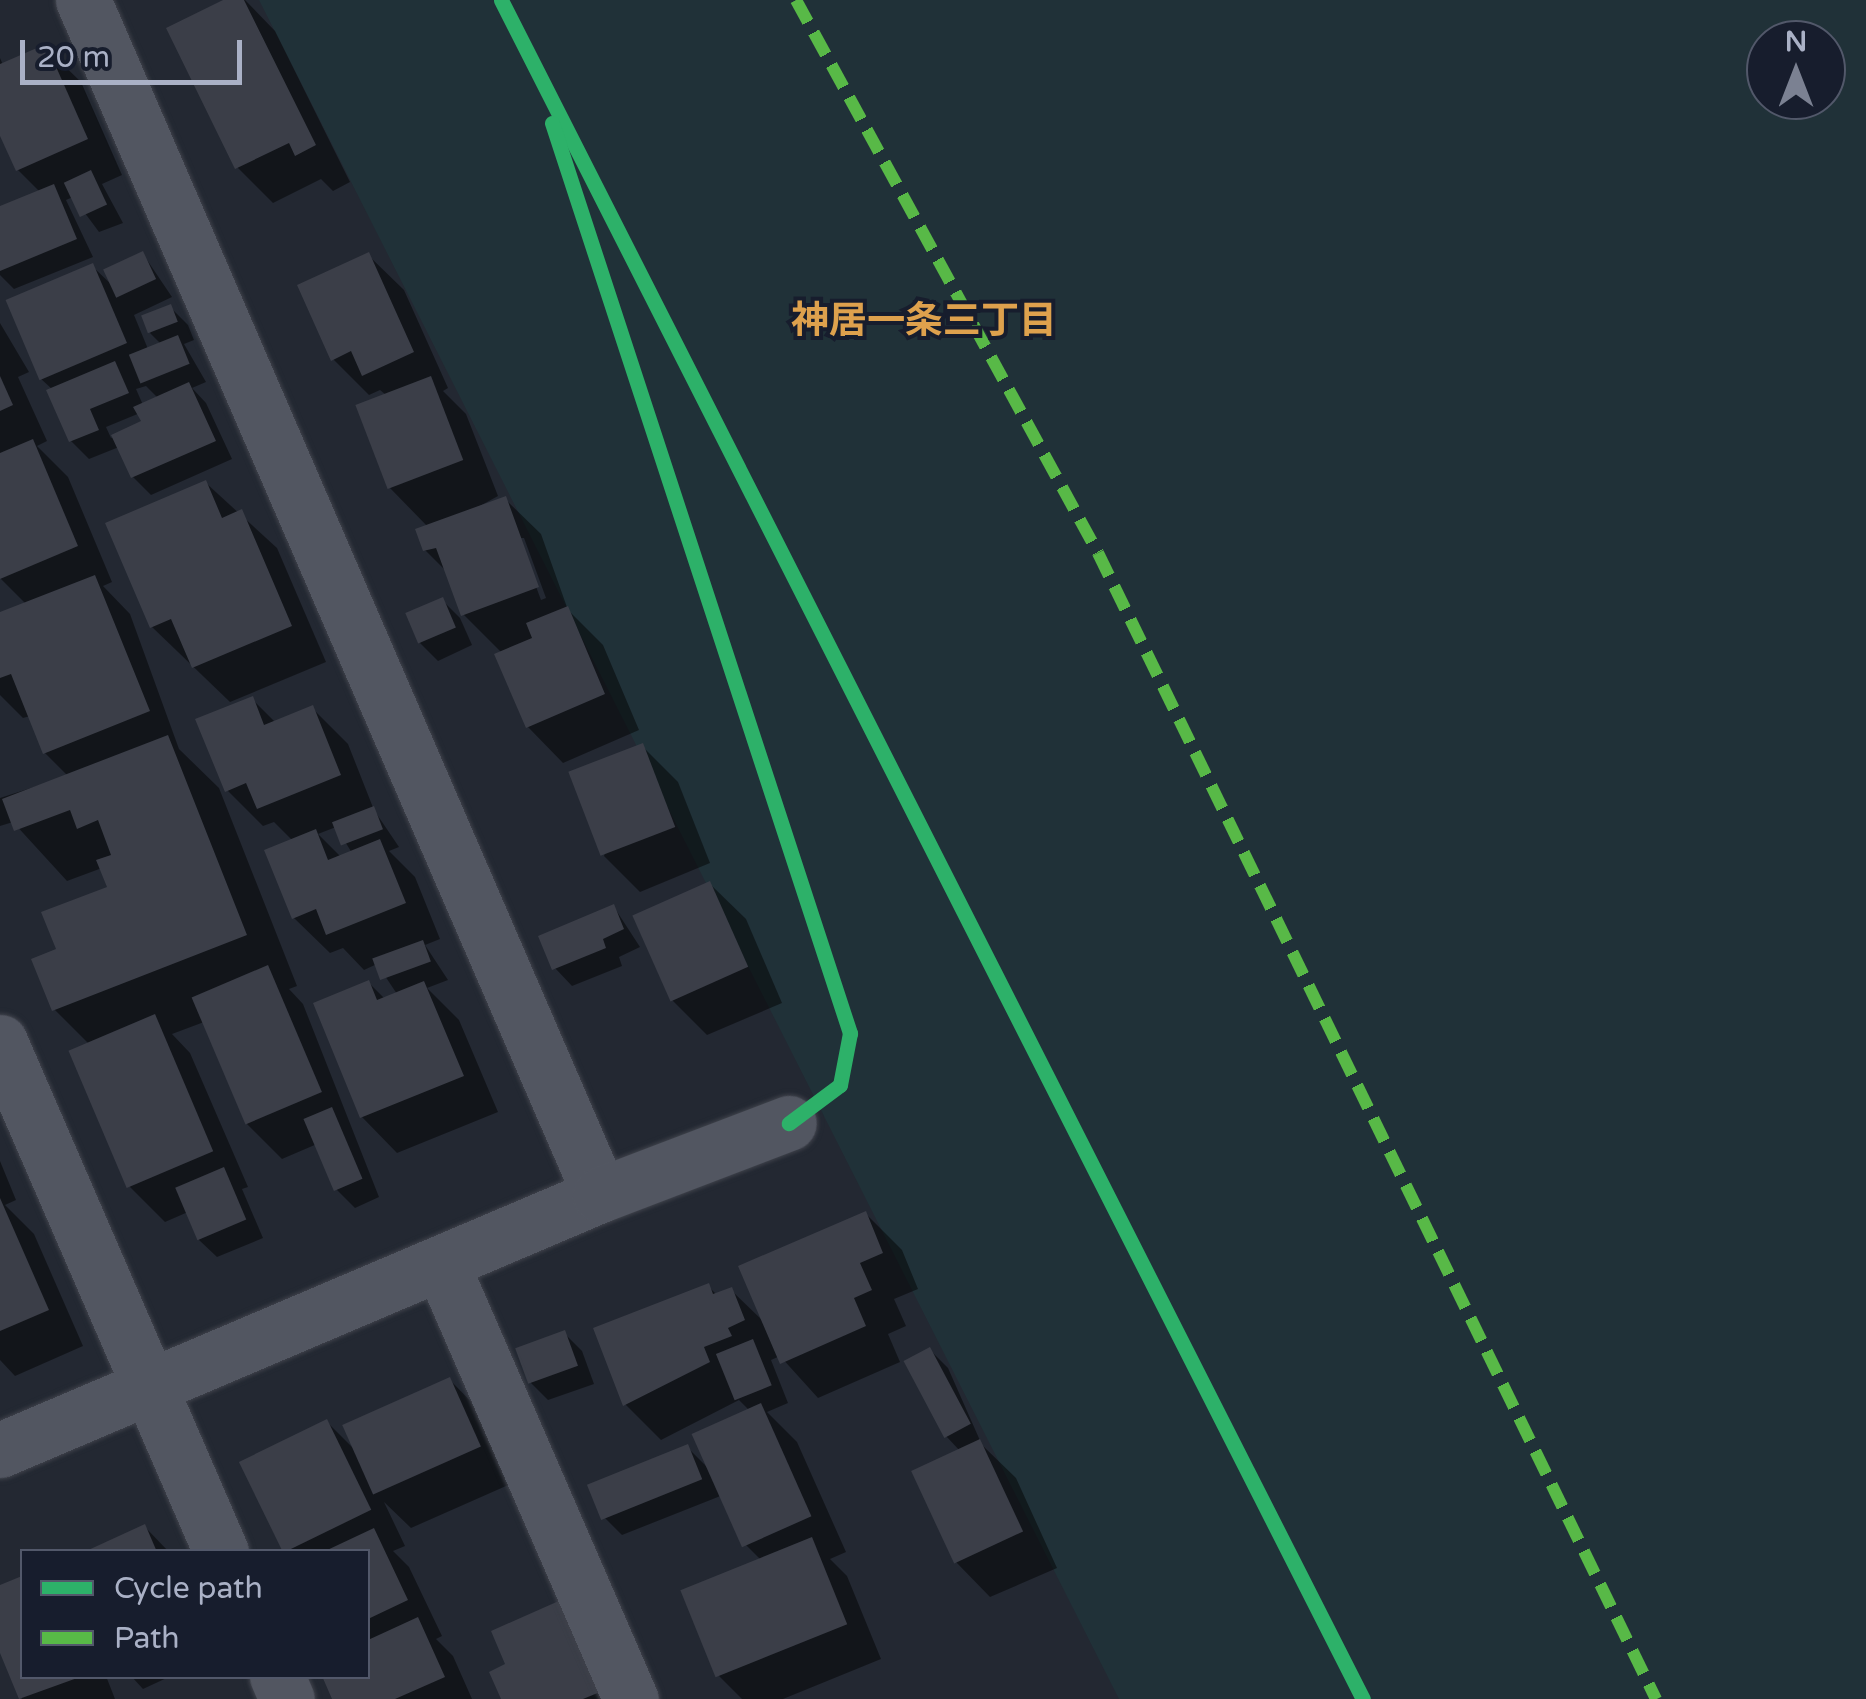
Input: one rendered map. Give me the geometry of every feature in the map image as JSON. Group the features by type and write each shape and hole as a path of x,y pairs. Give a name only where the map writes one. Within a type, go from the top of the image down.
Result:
{"street":[{"path":"84,0 600,1195"},
{"path":"0,1042 220,1549"},
{"path":"0,1450 600,1195 789,1123"},
{"path":"441,1263 631,1699"}],"shaded area":[{"path":"259,0 1866,0 1866,1699 1119,1699"}],"building":[{"path":"223,0 244,0 316,145 295,156 289,143 235,169 166,28"},
{"path":"46,44 88,139 16,171 0,136 0,64"},
{"path":"91,170 107,204 80,217 64,183"},
{"path":"54,184 77,239 0,271 0,206"},
{"path":"143,251 156,279 116,298 103,270"},
{"path":"369,252 414,352 362,376 351,351 331,361 297,285"},
{"path":"93,263 127,343 40,380 6,300"},
{"path":"171,304 178,322 148,333 141,315"},
{"path":"178,335 190,364 140,384 129,355"},
{"path":"115,361 129,393 90,409 99,430 69,442 46,390"},
{"path":"0,376 13,405 0,411"},
{"path":"431,376 463,460 388,489 355,405"},
{"path":"189,382 216,441 131,478 111,435 141,421 133,407"},
{"path":"33,439 78,546 0,579 0,453"},
{"path":"206,480 222,518 242,509 292,626 192,668 171,619 150,628 105,523"},
{"path":"506,496 539,587 461,616 436,548 423,551 415,529"},
{"path":"95,575 150,711 43,754 11,674 0,678 0,612"},
{"path":"443,597 456,627 418,643 405,613"},
{"path":"568,606 605,694 526,728 494,654 532,638 526,623"},
{"path":"253,696 264,725 313,705 341,775 257,809 246,783 225,792 195,719"},
{"path":"168,735 247,935 52,1011 31,959 56,949 41,912 107,887 96,860 111,855 98,820 77,829 70,810 14,831 2,799"},
{"path":"643,743 675,827 601,856 568,772"},
{"path":"374,806 383,829 341,845 332,822"},
{"path":"316,829 328,860 380,839 406,903 326,935 316,909 292,919 264,850"},
{"path":"710,881 748,967 671,1001 632,916"},
{"path":"614,904 624,929 603,939 606,948 552,970 538,936"},
{"path":"423,940 431,962 380,980 372,958"},
{"path":"268,965 322,1092 246,1124 192,997"},
{"path":"369,980 377,1000 424,981 464,1076 360,1118 313,1003"},
{"path":"155,1014 213,1151 127,1188 68,1051"},
{"path":"332,1107 362,1179 334,1191 303,1119"},
{"path":"224,1167 246,1219 197,1240 175,1188"},
{"path":"0,1198 49,1310 0,1331"},
{"path":"866,1211 883,1253 860,1263 872,1290 854,1298 866,1326 780,1364 738,1266"},
{"path":"709,1283 713,1294 732,1287 745,1320 728,1328 732,1336 704,1347 710,1362 623,1406 593,1328"},
{"path":"565,1330 578,1366 528,1384 515,1348"},
{"path":"753,1339 772,1385 735,1400 716,1354"},
{"path":"930,1347 971,1424 944,1438 904,1361"},
{"path":"450,1377 481,1446 373,1494 342,1425"},
{"path":"761,1403 811,1516 742,1547 692,1434"},
{"path":"327,1419 371,1510 291,1549 281,1549 239,1462"},
{"path":"980,1439 1023,1531 954,1564 911,1471"},
{"path":"688,1444 702,1479 601,1520 587,1485"},
{"path":"145,1524 156,1549 91,1549"},
{"path":"374,1528 408,1600 370,1618 370,1549 329,1549"},
{"path":"812,1537 847,1624 716,1677 680,1590"},
{"path":"20,1577 20,1679 74,1679 19,1699 0,1653 0,1585"},
{"path":"561,1600 600,1692 583,1699 501,1699 489,1672 505,1664 491,1631"},
{"path":"418,1617 445,1677 395,1699 332,1699 323,1679 370,1679 370,1639"}],"marked path":[{"path":"796,0 1098,553 1656,1699"}],"cycle path":[{"path":"501,0 1363,1699"},
{"path":"552,123 850,1033 840,1085 789,1123"}],"district":[{"name":"神居一条三丁目","path":"924,322"}]}
